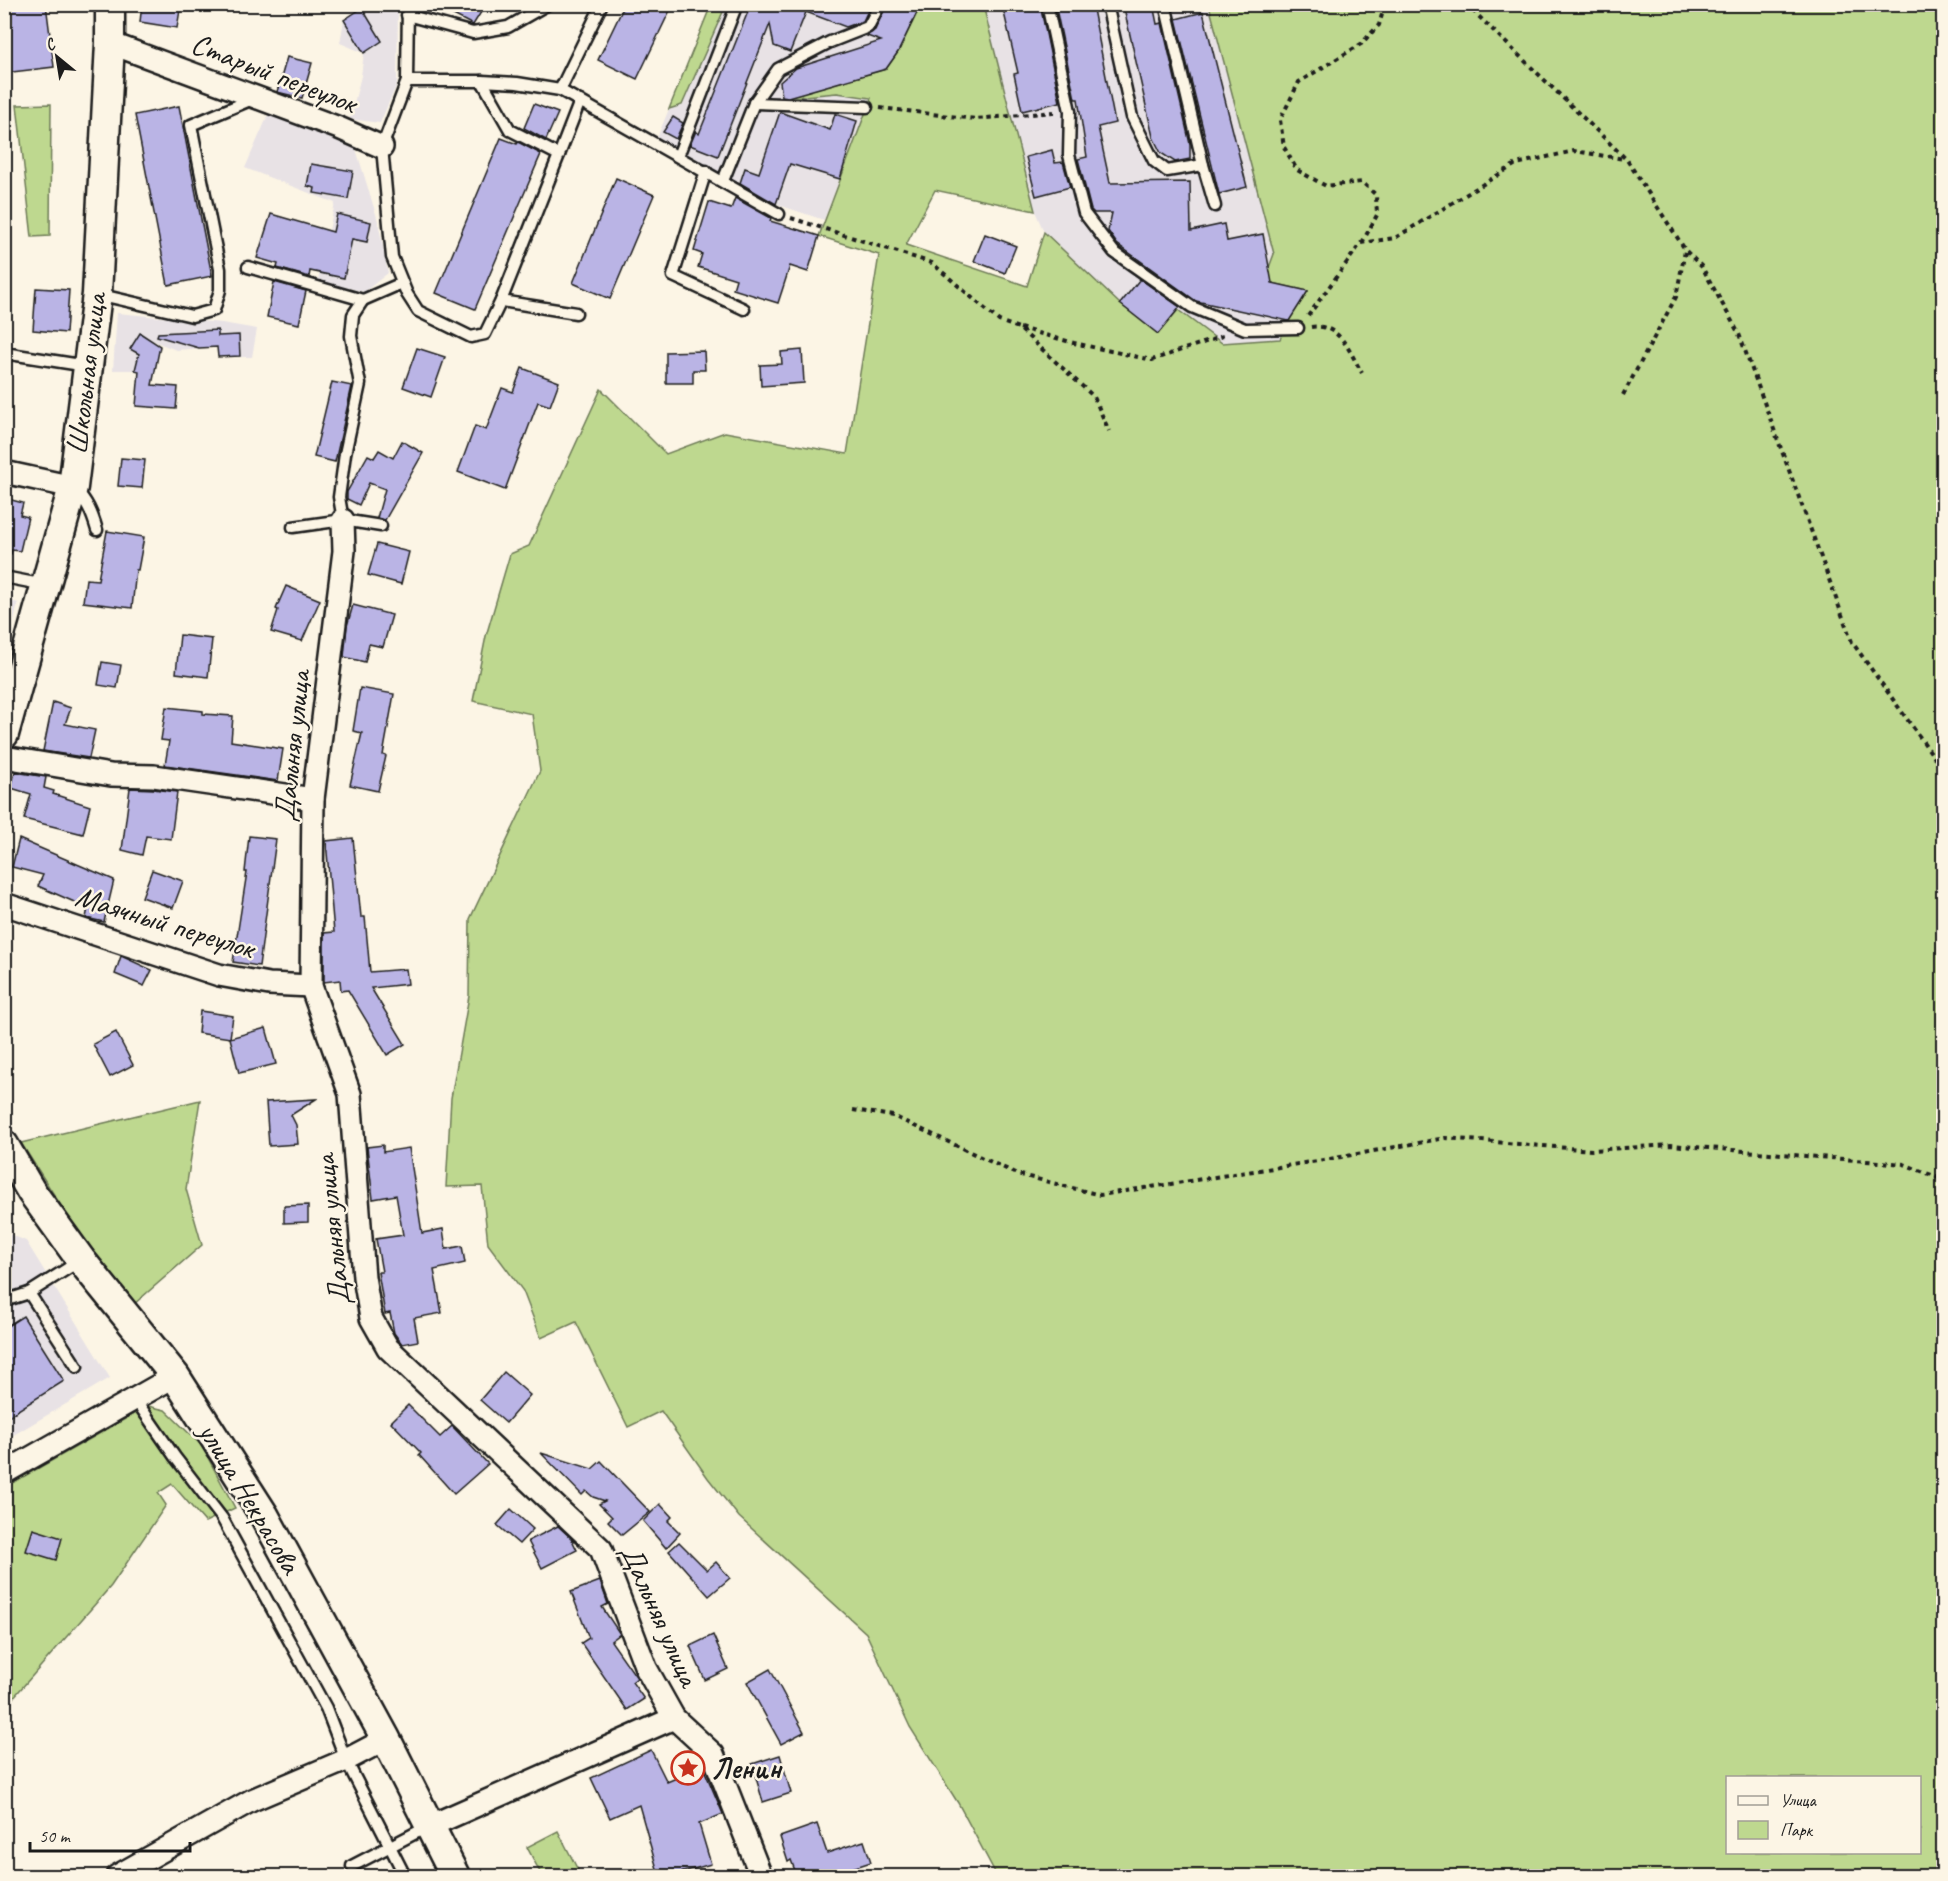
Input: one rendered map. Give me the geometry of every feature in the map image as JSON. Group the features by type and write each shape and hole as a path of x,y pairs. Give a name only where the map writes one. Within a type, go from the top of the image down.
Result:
{"street":[{"name":"Школьная улица","path":"4,734 11,682 45,585 73,487 97,294 110,4"},
{"name":"Старый переулок","path":"110,43 339,128 382,147"},
{"path":"4,472 73,487"},
{"name":"Дальняя улица","path":"343,519 344,551 313,799 311,986 350,1094 364,1277 371,1318 387,1348 601,1549 646,1668 674,1718 713,1754 761,1876"},
{"path":"4,757 111,775 154,776 313,799"},
{"name":"Маячный переулок","path":"4,904 219,975 269,984 311,986"},
{"name":"улица Некрасова","path":"4,1145 31,1191 81,1260 175,1376 264,1515 386,1739 455,1876"},
{"path":"4,1473 175,1376"},
{"path":"430,1826 674,1718"},
{"path":"117,1876 252,1800 346,1760 386,1739"}],"lane":[{"path":"408,10 417,4"},
{"path":"408,10 473,33 508,27 548,4"},
{"path":"560,90 602,4"},
{"path":"678,156 737,4"},
{"path":"723,181 754,103 778,69 830,42 868,27 880,4"},
{"path":"1047,4 1070,111 1069,155 1084,213 1114,252 1192,307 1245,328 1298,328"},
{"path":"1107,4 1132,117 1154,161 1167,171 1203,165"},
{"path":"1165,4 1215,206"},
{"path":"408,10 406,81 382,147 392,257 402,283 418,311 471,337 485,334 501,300 580,101"},
{"path":"406,81 517,83 560,90 779,214"},
{"path":"482,81 510,130 559,155"},
{"path":"97,294 192,316 214,310 220,290 220,269 192,124 255,98"},
{"path":"754,103 867,107"},
{"path":"706,171 673,276 744,309"},
{"path":"248,267 363,300"},
{"path":"343,519 339,497 345,454 360,384 351,336 353,315 363,300 402,283"},
{"path":"501,300 576,313"},
{"path":"4,353 88,366"},
{"path":"73,487 85,499 97,530"},
{"path":"293,527 343,519 381,526"},
{"path":"4,577 45,585"},
{"path":"4,1301 29,1293 81,1260"},
{"path":"29,1293 77,1367"},
{"path":"135,1399 175,1457 222,1518 326,1708 346,1760 405,1876"},
{"path":"352,1866 430,1826"}],"path":[{"path":"1298,328 1361,243 1377,215 1376,195 1362,182 1326,186 1297,170 1284,147 1280,120 1299,82 1361,44 1379,26 1385,4"},
{"path":"1466,4 1627,160 1686,251 1702,267 1739,334 1852,642 1944,771"},
{"path":"867,107 976,119 1070,111"},
{"path":"1361,243 1395,238 1516,164 1574,151 1627,160"},
{"path":"779,214 932,262 999,321 1074,344 1152,360 1245,328"},
{"path":"1623,395 1676,297 1686,251"},
{"path":"1298,328 1323,325 1339,334 1362,373"},
{"path":"1019,328 1094,397 1109,431"},
{"path":"853,1110 893,1116 1017,1173 1100,1195 1330,1159 1445,1138 1592,1150 1671,1145 1904,1164 1944,1180"}],"shaded area":[{"path":"363,5 398,5 397,84 380,123 350,119 361,76 364,53 340,43 344,20"},
{"path":"726,5 921,5 898,52 886,69 787,97 837,93 871,97 824,220 759,196 657,138 669,109 682,105"},
{"path":"983,5 1209,5 1274,254 1308,291 1280,339 1222,343 1178,310 1158,334 1120,304 1044,232 1035,211"},
{"path":"269,113 356,149 378,221 388,273 364,292 318,280 335,203 245,168"},
{"path":"117,313 222,323 257,329 252,357 218,357 217,347 176,350 149,339 139,354 135,370 113,370"},
{"path":"5,599 18,603 9,644 5,652"},
{"path":"9,1234 26,1241 110,1378 5,1440 4,1237"}],"green space":[{"path":"711,5 726,5 682,105 669,109"},
{"path":"921,5 983,5 1035,211 935,190 906,245 1027,286 1044,232 1120,304 1158,334 1178,310 1222,343 1280,339 1308,291 1264,281 1274,254 1209,5 1943,5 1943,1876 997,1876 958,1803 910,1727 866,1633 739,1517 708,1478 661,1411 628,1427 576,1322 541,1338 523,1291 488,1244 482,1186 446,1187 451,1098 469,996 470,919 540,771 532,714 473,701 486,636 510,554 529,546 601,389 666,454 725,432 847,454 879,255 819,236 871,98 837,93 782,98 886,69 898,52"},
{"path":"51,104 50,236 32,237 17,105"},
{"path":"200,1100 186,1189 202,1245 133,1305 93,1256 21,1143"},
{"path":"148,1406 165,1410 201,1445 235,1508 205,1522 172,1484 158,1493 166,1505 111,1586 5,1707 5,1487"},
{"path":"558,1831 581,1876 542,1876 527,1847"}],"building":[{"path":"4,4 46,4 54,67 4,73"},
{"path":"142,4 181,4 177,28 140,22"},
{"path":"432,4 486,4 473,25"},
{"path":"625,4 673,4 637,79 598,60"},
{"path":"751,4 871,4 863,21 846,27 806,12 790,52 774,46 770,24 718,156 690,145 696,131 699,134"},
{"path":"887,4 921,4 898,52 886,69 788,97 782,96 780,82 796,68 881,41 867,36 875,30"},
{"path":"1002,4 1040,4 1060,102 1022,111 1014,74 1018,73"},
{"path":"1055,4 1092,4 1115,123 1098,127 1110,183 1190,182 1191,231 1224,224 1227,241 1263,234 1272,283 1308,291 1289,321 1196,301 1117,244 1108,231 1112,213 1094,213 1091,210 1078,159 1087,157 1078,99 1075,99"},
{"path":"1123,4 1153,4 1157,24 1162,23 1190,144 1190,159 1175,162 1161,153 1153,137"},
{"path":"362,8 382,41 364,53 344,20"},
{"path":"1203,12 1247,187 1219,194 1176,19"},
{"path":"287,57 312,63 302,98 277,92"},
{"path":"534,104 558,113 546,140 524,128"},
{"path":"179,106 212,276 168,285 135,115"},
{"path":"780,112 830,130 835,114 857,121 840,179 790,164 776,204 740,183 745,168 759,173"},
{"path":"673,117 683,123 676,139 663,132"},
{"path":"501,138 517,144 518,142 541,154 475,309 436,293"},
{"path":"1052,150 1055,163 1063,162 1070,187 1036,196 1026,157"},
{"path":"311,164 353,171 348,199 314,193 315,188 307,186"},
{"path":"616,178 654,195 610,299 573,283"},
{"path":"735,198 771,218 770,221 819,236 808,272 790,266 778,303 733,289 736,279 698,267 702,254 694,251 709,202 731,209"},
{"path":"271,214 333,232 337,214 371,222 367,242 352,239 344,278 310,271 309,277 277,268 278,264 257,258"},
{"path":"985,234 1016,246 1005,273 974,261"},
{"path":"1140,279 1180,307 1158,334 1120,304"},
{"path":"274,282 306,291 299,324 267,317"},
{"path":"36,288 69,290 66,333 33,330"},
{"path":"218,330 218,336 239,335 240,356 218,357 217,347 199,348 157,336 158,333"},
{"path":"140,333 160,346 152,385 178,387 176,409 136,406 139,371 135,370 139,354 130,349"},
{"path":"417,348 445,357 431,397 403,387"},
{"path":"802,350 804,383 761,386 760,365 782,364 781,352"},
{"path":"704,351 705,370 693,370 693,383 666,383 666,352"},
{"path":"522,368 559,382 550,406 538,402 505,490 458,472 475,426 486,430 502,388 513,392"},
{"path":"332,382 352,386 335,462 314,457"},
{"path":"402,441 423,453 385,520 377,518 385,489 369,483 359,505 347,499 347,492 368,455 374,458 379,450 393,458"},
{"path":"121,458 145,460 142,488 118,486"},
{"path":"4,498 23,503 20,515 28,517 20,551 12,550 11,554 4,553"},
{"path":"107,531 144,537 138,570 136,570 132,608 83,602 86,579 98,580"},
{"path":"377,544 409,552 401,584 368,575"},
{"path":"286,586 320,600 302,641 271,632 278,610 276,609"},
{"path":"353,605 392,615 383,647 369,644 365,662 344,657 347,626"},
{"path":"180,635 212,639 208,677 176,673"},
{"path":"102,662 121,665 117,688 98,685"},
{"path":"360,688 394,694 383,755 386,756 378,791 350,785 362,733 353,731"},
{"path":"53,702 71,708 65,724 95,730 89,758 43,751"},
{"path":"166,707 203,711 203,714 233,716 231,741 283,749 278,781 165,765 169,741 161,740"},
{"path":"15,772 46,777 44,788 54,791 53,794 90,806 83,834 24,819 31,794 11,788"},
{"path":"130,788 177,792 171,839 146,836 142,855 122,850"},
{"path":"249,836 276,839 259,966 233,962 247,872 245,872"},
{"path":"353,838 361,917 365,917 370,972 406,969 408,984 371,988 405,1044 387,1055 348,990 341,991 340,980 324,982 324,933 334,932 326,841"},
{"path":"19,839 114,880 104,922 86,918 88,908 38,886 43,875 12,867"},
{"path":"152,870 183,881 173,908 142,897"},
{"path":"121,956 152,970 144,986 115,974"},
{"path":"200,1011 233,1016 230,1038 198,1033"},
{"path":"266,1028 276,1064 239,1073 230,1038"},
{"path":"116,1032 133,1065 110,1077 93,1044"},
{"path":"316,1099 291,1115 296,1125 298,1144 269,1146 266,1102"},
{"path":"383,1145 383,1152 409,1148 422,1233 443,1229 446,1249 462,1246 465,1263 434,1270 442,1313 414,1318 418,1341 402,1344 394,1333 390,1313 385,1314 378,1272 382,1272 376,1239 403,1235 396,1195 373,1199 367,1147"},
{"path":"308,1205 308,1222 284,1223 284,1206"},
{"path":"23,1316 64,1381 4,1419 4,1328"},
{"path":"504,1372 530,1395 506,1423 480,1400"},
{"path":"408,1405 440,1437 452,1426 488,1464 454,1494 419,1455 421,1453 391,1422"},
{"path":"541,1453 592,1469 601,1461 650,1512 622,1535 608,1521 612,1517 599,1504 605,1501 593,1497 586,1491 582,1495"},
{"path":"660,1504 672,1517 668,1521 680,1533 666,1548 643,1521"},
{"path":"511,1509 533,1529 519,1544 497,1525"},
{"path":"558,1526 571,1538 577,1550 542,1568 528,1541"},
{"path":"33,1529 62,1538 56,1560 26,1551"},
{"path":"679,1542 707,1570 716,1562 730,1578 709,1596 669,1551"},
{"path":"600,1581 608,1604 602,1607 620,1634 611,1641 637,1678 632,1682 644,1699 627,1710 581,1643 589,1638 571,1592"},
{"path":"713,1635 728,1669 705,1680 690,1646"},
{"path":"770,1669 804,1732 781,1744 747,1682"},
{"path":"651,1750 667,1782 703,1767 723,1814 699,1824 711,1864 669,1876 659,1876 639,1805 610,1818 591,1778"},
{"path":"780,1755 791,1793 763,1802 752,1764"},
{"path":"817,1824 827,1853 864,1841 871,1862 828,1876 797,1876 791,1860 788,1862 780,1837"}],"place":[{"name":"Ленин","path":"688,1768"}]}
